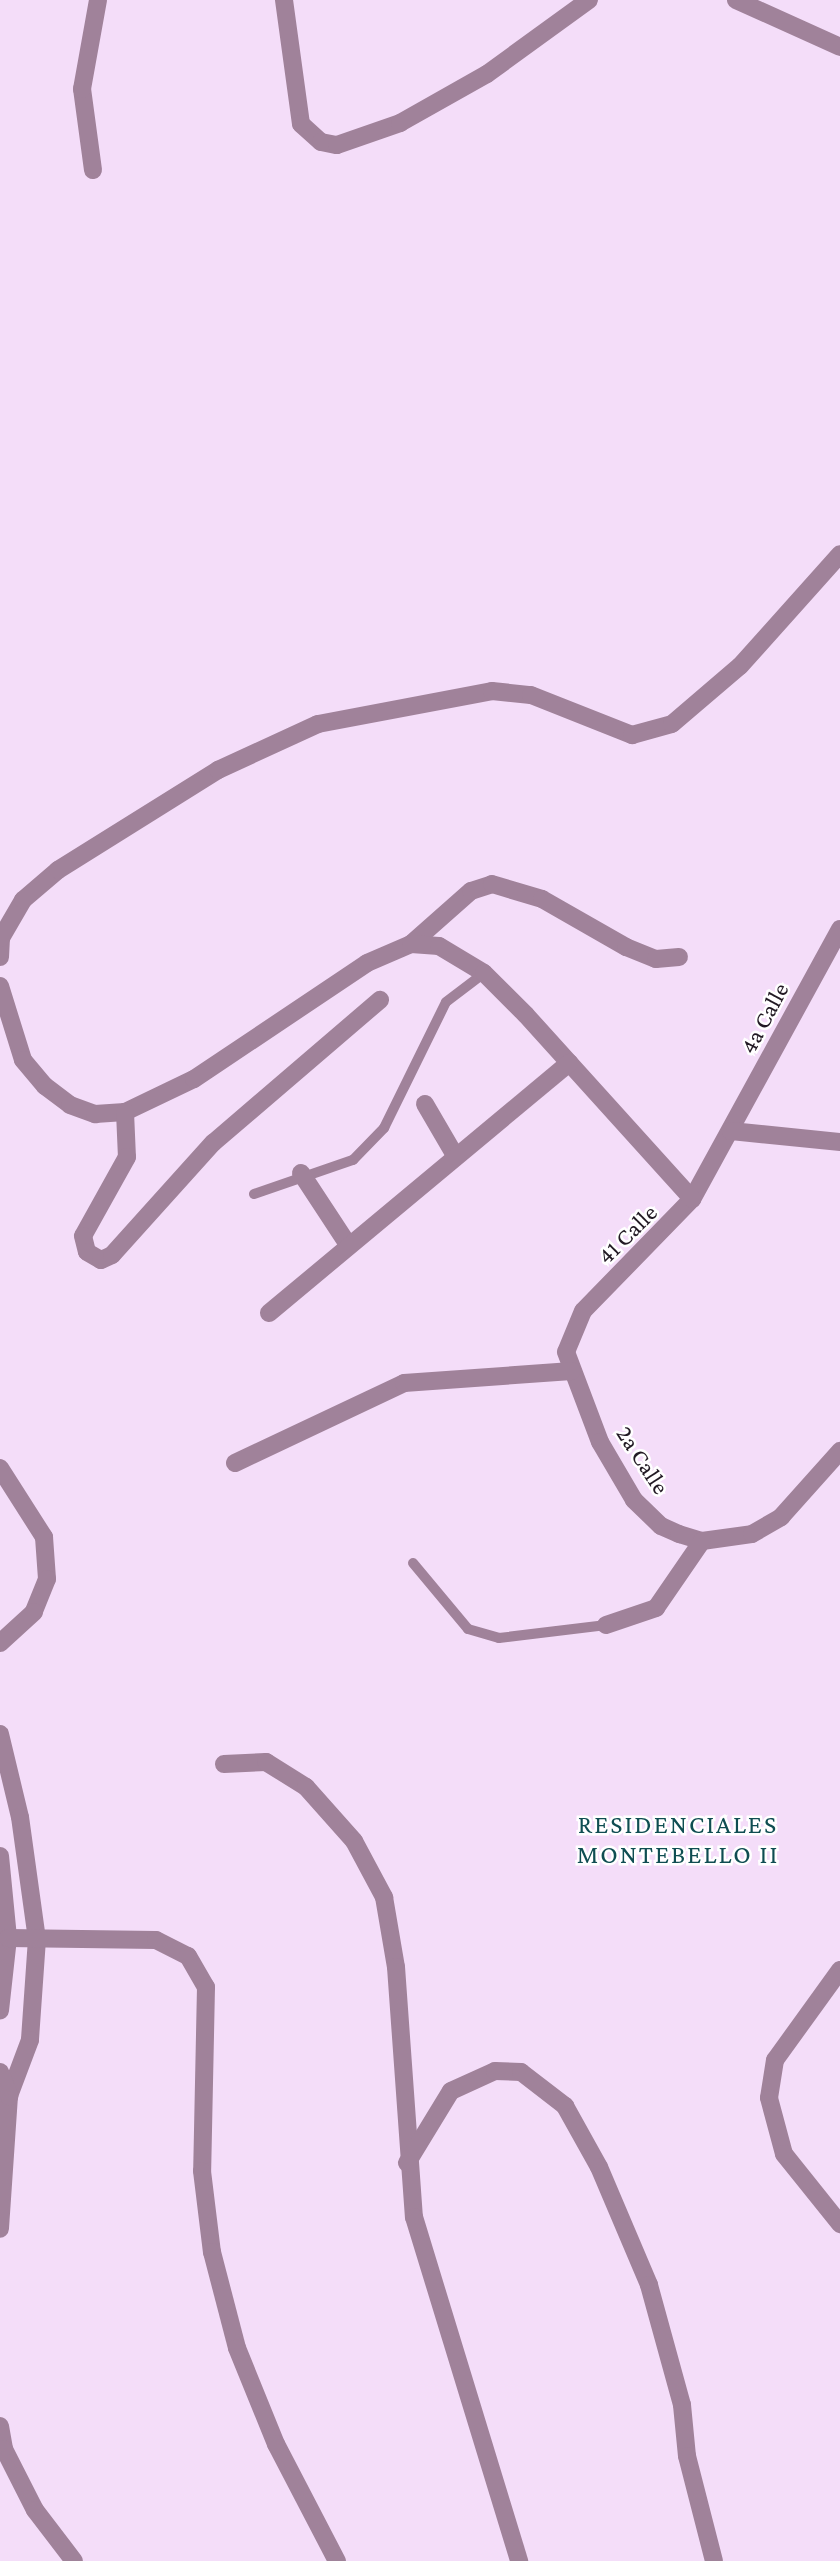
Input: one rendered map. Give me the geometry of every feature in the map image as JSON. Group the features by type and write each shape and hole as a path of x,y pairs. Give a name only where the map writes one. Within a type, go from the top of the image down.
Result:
{"street":[{"path":"93,170 82,89 98,0"},
{"path":"284,0 301,124 321,142 337,145 400,123 487,74 589,0"},
{"path":"736,0 840,47"},
{"path":"0,957 1,938 23,900 58,870 218,770 318,724 503,691 531,695 618,732 642,734 662,729 690,712 740,666 840,554"},
{"path":"0,986 23,1059 45,1086 70,1105 95,1114 125,1112 194,1079 367,963 411,944 471,891 492,884 542,899 626,947 656,959 678,957"},
{"name":"4a Calle","path":"732,1131 840,929"},
{"path":"411,944 439,946 484,973 692,1199"},
{"path":"125,1112 127,1157 83,1236 88,1252 101,1260 112,1255 213,1143 380,1000"},
{"path":"270,1313 569,1063"},
{"path":"425,1104 456,1157"},
{"path":"732,1131 840,1142"},
{"name":"41 Calle","path":"572,1371 566,1352 583,1311 692,1199 732,1131"},
{"path":"301,1173 349,1246"},
{"path":"235,1463 404,1382 572,1371"},
{"name":"2a Calle","path":"572,1371 600,1442 634,1500 661,1526 702,1541 752,1534 781,1517 840,1451"},
{"path":"0,1468 44,1537 47,1579 34,1612 0,1643"},
{"path":"606,1625 656,1608 702,1541"},
{"path":"0,1734 20,1817 37,1939 30,2040 9,2096 0,2229"},
{"path":"224,1764 257,1760 281,1768 331,1811 372,1868 392,1933 407,2163 414,2217 445,2329 519,2561"},
{"path":"0,1856 8,1938 0,2011"},
{"path":"8,1938 156,1940 188,1956 206,1987 202,2171 212,2252 246,2372 276,2444 337,2561"},
{"path":"840,1970 775,2060 769,2098 784,2154 840,2224"},
{"path":"0,2072 9,2096"},
{"path":"407,2163 439,2104 451,2091 485,2074 521,2072 565,2106 599,2167 649,2285 682,2405 687,2456 714,2561"},
{"path":"0,2426 4,2449 35,2510 75,2561"}],"lane":[{"path":"254,1194 301,1173 353,1160 384,1128 446,1002 484,973"},
{"path":"414,1563 468,1629 499,1638 606,1625"}],"district":[{"name":"RESIDENCIALES MONTEBELLO II","path":"678,1840"}]}
